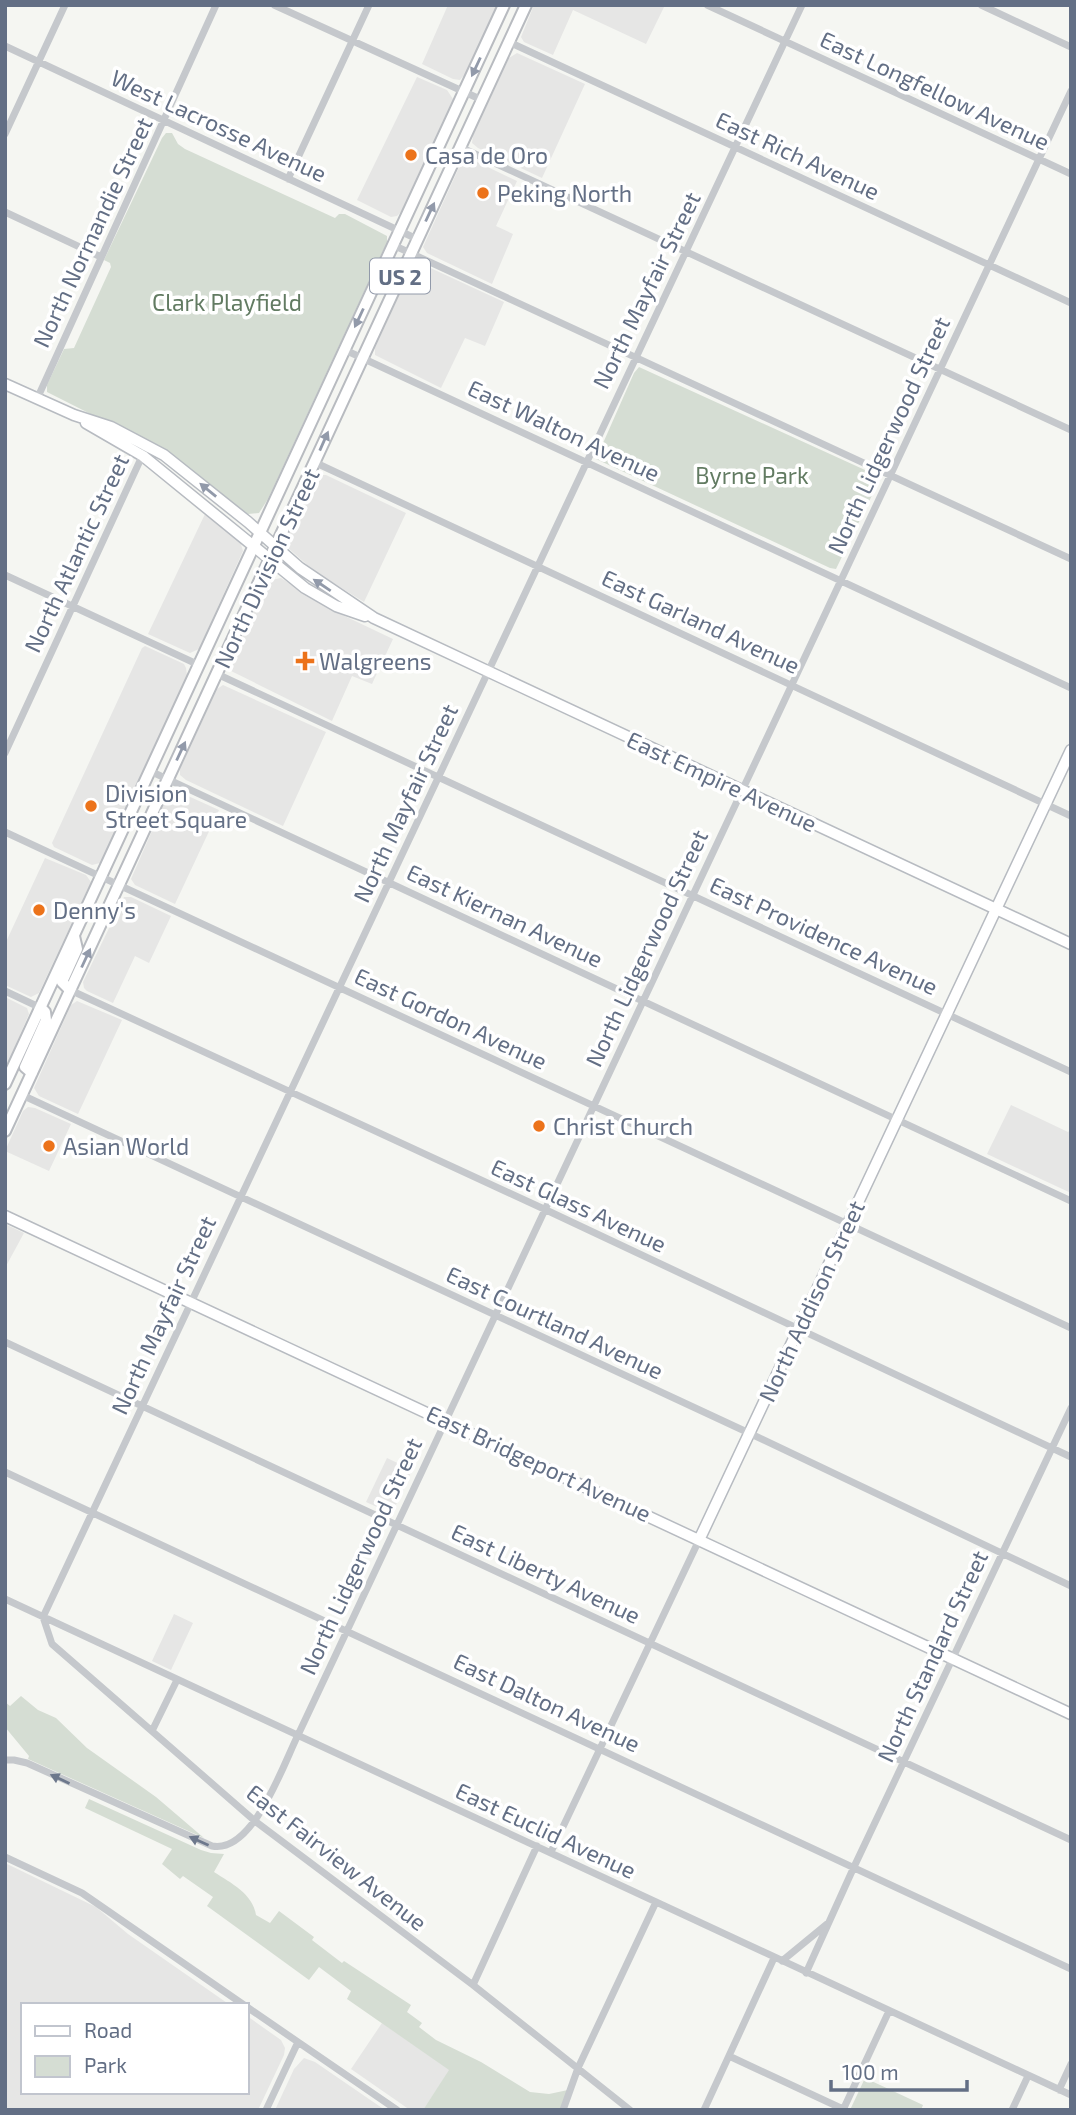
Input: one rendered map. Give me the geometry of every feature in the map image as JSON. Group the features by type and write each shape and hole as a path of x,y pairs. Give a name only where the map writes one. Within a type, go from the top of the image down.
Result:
{"main road":[{"name":"North Division Street","path":"5,1084 504,5"},
{"name":"North Division Street","path":"5,1131 526,5"},
{"path":"70,990 62,982 77,949 74,936"},
{"path":"32,1073 25,1067 46,1020 46,1012 41,1008"}],"street":[{"path":"5,134 65,5"},
{"name":"North Normandie Street","path":"37,399 216,5"},
{"path":"274,5 482,100"},
{"path":"288,179 369,5"},
{"name":"East Longfellow Avenue","path":"707,5 1071,174"},
{"name":"North Mayfair Street","path":"43,1617 802,5"},
{"path":"981,5 1071,47"},
{"name":"East Rich Avenue","path":"509,42 1071,303"},
{"name":"West Lacrosse Avenue","path":"5,46 417,239"},
{"name":"North Lidgerwood Street","path":"255,1821 298,1735 1071,91"},
{"path":"460,147 1071,430"},
{"path":"5,212 101,257"},
{"path":"393,245 1071,559"},
{"name":"East Walton Avenue","path":"345,349 1071,688"},
{"path":"5,384 74,415"},
{"name":"East Empire Avenue","path":"74,415 111,427 148,445 185,471 319,583 374,618 1071,944"},
{"name":"East Empire Avenue","path":"74,415 143,456 318,597 349,613 374,618"},
{"name":"North Atlantic Street","path":"5,753 148,445"},
{"name":"East Garland Avenue","path":"314,463 1071,816"},
{"path":"5,575 199,665"},
{"name":"East Providence Avenue","path":"217,674 1071,1072"},
{"name":"North Addison Street","path":"551,1852 1071,750"},
{"name":"East Kiernan Avenue","path":"150,771 1071,1201"},
{"name":"East Gordon Avenue","path":"5,832 1071,1328"},
{"name":"East Glass Avenue","path":"70,990 1071,1457"},
{"path":"5,991 41,1008"},
{"name":"East Courtland Avenue","path":"22,1095 1071,1586"},
{"name":"East Bridgeport Avenue","path":"5,1216 700,1538 1071,1714"},
{"name":"East Liberty Avenue","path":"6,1345 142,1405 1071,1840"},
{"name":"North Standard Street","path":"806,1973 1071,1408"},
{"name":"East Dalton Avenue","path":"5,1472 1071,1969"},
{"name":"East Euclid Avenue","path":"5,1599 1071,2095"},
{"name":"East Fairview Avenue","path":"43,1617 52,1644 255,1821 472,1985 629,2110"},
{"path":"152,1731 177,1680"},
{"path":"5,1760 27,1763 216,1847 225,1847 236,1842 255,1821"},
{"path":"472,1985 537,1846"},
{"path":"5,1857 82,1893 241,2003"},
{"path":"563,2110 578,2068 656,1902"},
{"name":"North Standard Street","path":"704,2110 778,1959 830,1922"},
{"path":"248,2008 397,2110"},
{"path":"729,2056 843,2110 889,2011"},
{"path":"266,2110 298,2042"},
{"path":"1059,2090 1071,2064"},
{"path":"1012,2110 1028,2076"}],"shaded area":[{"path":"448,5 497,5 460,80 422,64"},
{"path":"534,5 665,5 646,44 573,10 553,55 524,42 521,37"},
{"path":"517,53 585,84 542,178 472,143 473,135 509,58"},
{"path":"417,77 447,90 453,99 401,212 391,217 357,200"},
{"path":"471,159 517,181 496,226 513,234 492,284 427,253 423,247 461,163"},
{"path":"416,265 424,265 504,302 485,346 465,338 441,388 375,355 375,348 411,269"},
{"path":"319,475 326,475 406,513 364,602 314,571 287,547 287,538 314,480"},
{"path":"205,514 240,541 243,551 199,649 190,653 148,634"},
{"path":"281,578 332,610 393,639 372,684 352,676 332,721 229,670 229,663 263,591 271,580"},
{"path":"145,646 184,664 187,675 102,860 92,865 54,847 52,843"},
{"path":"223,685 326,732 283,826 180,775 180,769 217,689"},
{"path":"177,791 219,810 175,904 135,885 131,879 168,794"},
{"path":"45,858 86,875 91,882 39,993 31,997 5,985 5,944"},
{"path":"124,897 131,897 171,916 149,963 135,956 113,1003 87,991 83,982"},
{"path":"5,997 27,1008 29,1014 5,1070"},
{"path":"77,1001 122,1020 78,1114 39,1096 34,1088 71,1005"},
{"path":"1011,1105 1068,1132 1071,1129 1071,1193 987,1154"},
{"path":"28,1107 71,1124 49,1171 5,1151 23,1111"},
{"path":"5,1224 24,1233 5,1268"},
{"path":"387,1458 412,1470 394,1509 388,1512 366,1502"},
{"path":"174,1614 193,1623 171,1670 152,1661"},
{"path":"5,1863 96,1907 128,1934 227,2003 21,2003 21,2094 248,2094 248,2017 281,2040 285,2048 258,2110 5,2110"},
{"path":"382,2023 450,2070 423,2110 410,2110 351,2069"},
{"path":"304,2058 315,2062 385,2110 275,2110 294,2069"}],"green space":[{"name":"Clark Playfield","path":"166,133 172,133 178,144 185,149 335,218 339,214 345,214 387,236 387,242 268,499 259,513 248,514 241,511 166,452 47,392 47,385 64,349 74,348 111,267 110,263 104,260"},
{"name":"Byrne Park","path":"639,367 876,475 877,485 836,569 596,459"},
{"path":"21,1696 38,1710 56,1718 87,1748 156,1797 204,1838 28,1759 29,1756 5,1727 5,1702 10,1706"},
{"path":"89,1799 201,1850 224,1854 214,1872 246,1895 256,1915 270,1923 279,1911 314,1937 312,1940 342,1963 344,1961 411,2005 407,2012 422,2023 419,2027 436,2040 481,2062 530,2092 549,2094 568,2090 562,2110 423,2110 449,2070 347,1999 351,1991 319,1967 309,1980 207,1906 213,1897 183,1876 180,1879 162,1864 172,1849 85,1808"},
{"path":"865,2078 923,2105 921,2110 850,2110"}],"place":[{"name":"Casa de Oro","path":"411,155"},
{"name":"Peking North","path":"483,193"},
{"name":"Walgreens","path":"305,661"},
{"name":"Division Street Square","path":"91,806"},
{"name":"Denny's","path":"39,910"},
{"name":"Christ Church","path":"539,1126"},
{"name":"Asian World","path":"49,1146"}]}
